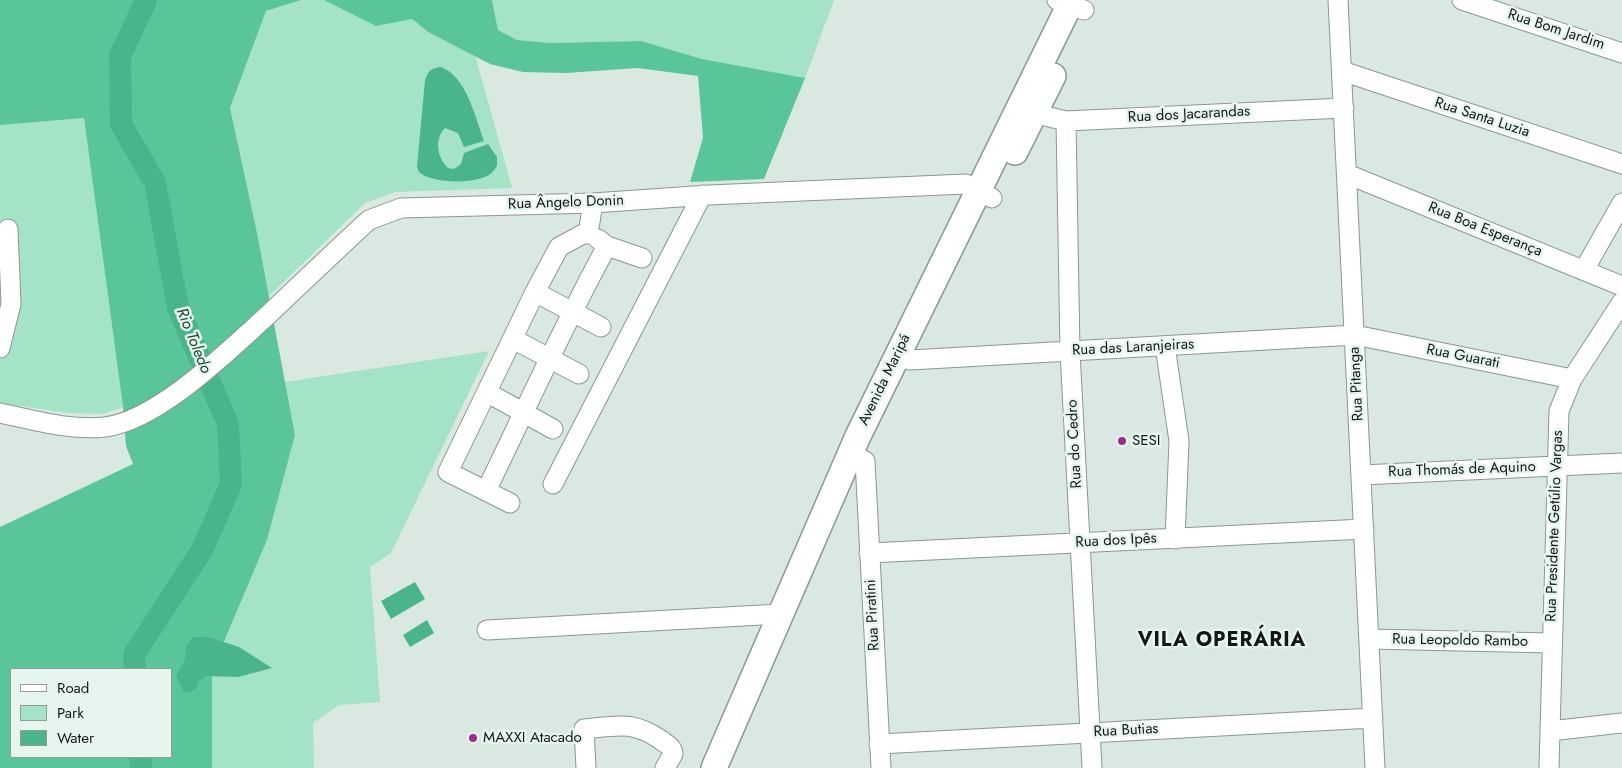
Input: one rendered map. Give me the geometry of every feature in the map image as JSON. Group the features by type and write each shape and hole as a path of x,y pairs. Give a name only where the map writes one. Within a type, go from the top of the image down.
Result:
{"main road":[{"name":"Avenida Maripá","path":"733,768 857,457 904,357 1027,109 1075,3"},
{"name":"Avenida Maripá","path":"714,768 780,614 843,490"}],"street":[{"name":"Rua Pitanga","path":"1338,0 1375,768"},
{"name":"Rua Bom Jardim","path":"1462,0 1618,47"},
{"name":"Rua Santa Luzia","path":"1342,71 1622,164"},
{"name":"Rua dos Jacarandas","path":"1027,109 1066,121 1344,108"},
{"name":"Rua do Cedro","path":"1066,121 1070,352 1092,768"},
{"name":"Rua Boa Esperança","path":"1347,174 1622,286"},
{"name":"Rua Ângelo Donin","path":"0,414 70,426 105,427 129,421 171,396 212,366 369,220 400,208 593,202 702,195 966,184 985,194"},
{"path":"553,484 702,195"},
{"path":"588,234 593,202"},
{"path":"1584,270 1622,203"},
{"path":"0,348 11,304 8,229"},
{"path":"510,503 448,472 488,394 535,292 559,247 582,234 588,234 607,246 642,258"},
{"path":"486,491 550,359 571,311 607,246"},
{"path":"535,292 601,327"},
{"name":"Rua Presidente Getúlio Vargas","path":"1549,768 1551,643 1559,411 1572,379 1622,302"},
{"name":"Rua das Laranjeiras","path":"904,357 1070,352 1354,335"},
{"name":"Rua Guarati","path":"1354,335 1572,379"},
{"path":"513,339 579,374"},
{"path":"1165,346 1179,441 1175,538"},
{"path":"488,394 553,429"},
{"name":"Rua Piratini","path":"857,457 869,553 880,768"},
{"name":"Rua Thomás de Aquino","path":"1361,475 1622,463"},
{"name":"Rua dos Ipês","path":"869,553 1364,529"},
{"path":"487,630 780,614"},
{"name":"Rua Leopoldo Rambo","path":"1369,639 1551,643"},
{"name":"Rua Butias","path":"879,744 1373,718"},
{"path":"1550,731 1622,723"},
{"path":"586,768 584,729 632,725 647,731 671,747 673,754 665,768"}],"green space":[{"path":"301,0 324,0 376,25 412,19 428,32 475,55 512,188 395,192 365,203 269,296 230,108 266,11"},
{"path":"492,0 834,0 805,78 702,59 641,41 550,43 517,40 498,30"},
{"path":"84,118 123,407 102,414 67,413 0,403 0,125"},
{"path":"489,351 391,553 370,567 380,702 339,705 313,723 314,768 212,768 212,670 267,540 295,435 285,382"}],"shaded area":[{"path":"0,0 301,0 266,11 230,108 257,233 295,435 267,540 212,670 212,768 0,768 0,527 133,464 126,446 123,407 84,118 0,125"},
{"path":"324,0 492,0 498,30 517,40 550,43 641,41 702,59 805,78 764,179 690,182 703,138 698,76 638,68 566,73 523,72 490,64 428,32 412,19 376,26"}],"water":[{"path":"441,67 450,72 464,88 484,141 464,147 458,133 445,128 439,137 438,143 441,159 448,168 454,169 461,164 464,153 488,144 497,157 497,166 490,174 482,178 464,181 443,181 425,176 419,172 417,167 425,80 430,70"},
{"path":"415,582 425,599 391,619 381,601"},
{"path":"427,620 434,633 410,647 403,635"},
{"path":"193,637 208,637 239,647 272,668 238,677 205,676 199,681 197,687 189,693 184,692 176,677 185,659 186,646"}],"waterway":[{"name":"Rio Toledo","path":"135,668 134,655 203,548 231,484 228,424 178,308 155,183 121,124 120,56 146,0"},
{"name":"Rio Toledo","path":"140,758 141,768"}],"place":[{"name":"SESI","path":"1122,441"},
{"name":"MAXXI Atacado","path":"473,738"}],"district":[{"name":"VILA OPERÁRIA","path":"1222,641"}]}
